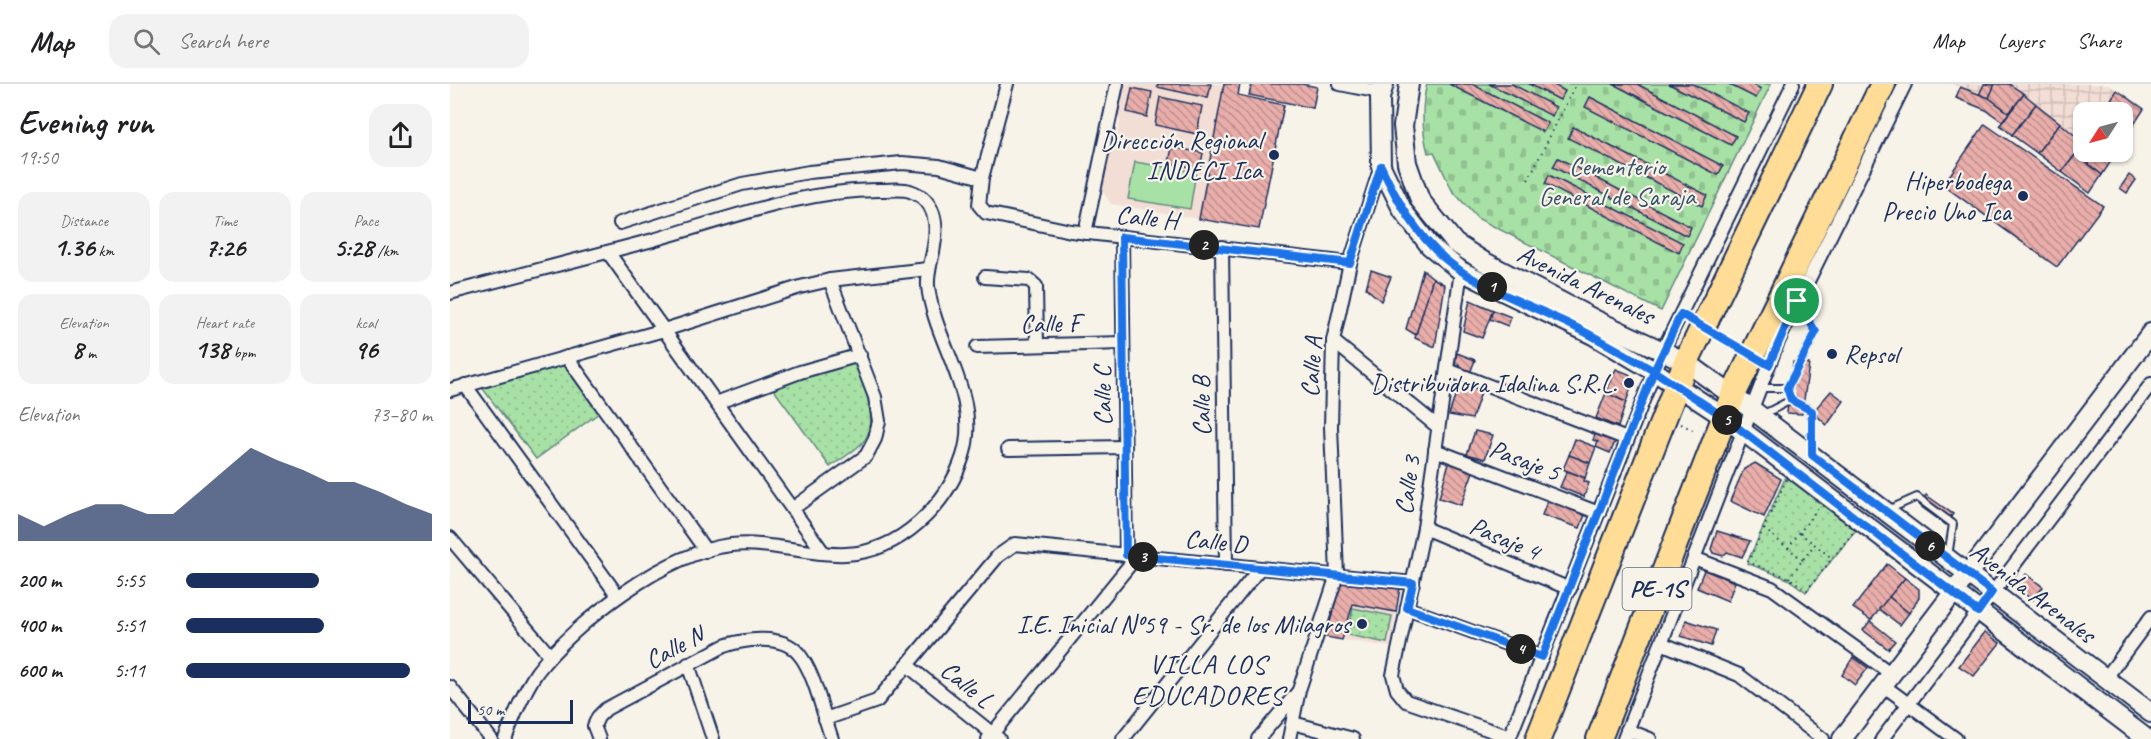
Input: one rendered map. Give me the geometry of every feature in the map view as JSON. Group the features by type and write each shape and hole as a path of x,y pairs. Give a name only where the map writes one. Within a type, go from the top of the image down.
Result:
{"highway":[{"name":"PE-1S","path":"1538,739 1686,362 1820,84"},
{"name":"PE-1S","path":"1599,739 1724,417 1748,406 1751,356 1883,84"}],"street":[{"path":"620,223 668,210 742,184 809,172 902,163 939,166 982,178 1007,84"},
{"path":"1085,233 1117,84"},
{"path":"1340,84 1382,88"},
{"name":"Avenida Arenales","path":"1409,84 1403,126 1407,163 1420,200 1455,243 1483,261 1598,321 1686,362 1748,406 2151,713"},
{"path":"1509,738 1663,350 1793,84"},
{"path":"1650,739 1626,735 1744,434 1748,406 1759,388 1797,301 1905,84"},
{"name":"Avenida Arenales","path":"1382,88 1381,166 1399,204 1422,236 1461,271 1593,335 1677,385 1724,417 2147,739"},
{"name":"Calle A","path":"1299,690 1336,576 1331,427 1333,341 1350,263 1381,166"},
{"name":"Calle H","path":"982,178 979,205 986,213 1085,233 1350,263"},
{"path":"450,293 822,193 908,190 922,197 931,208 937,227 928,269 928,286 934,313 963,395 966,423 963,455 950,485 935,507 911,530 883,545 845,554 755,544 729,545 683,559 618,596 550,656 519,703 505,739"},
{"name":"Calle C","path":"1122,237 1125,447 1131,555"},
{"name":"Calle B","path":"1222,247 1226,565"},
{"path":"608,252 823,552"},
{"path":"450,390 831,280 928,269"},
{"name":"Calle 3","path":"1461,271 1424,528 1393,675 1397,690 1406,701 1509,738"},
{"path":"985,277 1020,278 1029,280 1036,286 1037,345"},
{"path":"792,510 866,456 875,439 879,421 875,397 831,280"},
{"path":"1842,739 2151,333"},
{"path":"1333,341 1438,427"},
{"name":"Calle F","path":"977,347 1123,343"},
{"path":"716,403 800,372 860,355"},
{"path":"567,357 706,551"},
{"path":"1448,370 1627,439"},
{"path":"1882,739 2151,384"},
{"path":"465,385 618,596"},
{"path":"1008,449 1125,447"},
{"name":"Pasaje 5","path":"1435,450 1599,513"},
{"name":"Pasaje 4","path":"1424,528 1570,589"},
{"path":"450,538 550,656"},
{"name":"Calle D","path":"907,665 998,556 1014,544 1413,583"},
{"path":"993,737 1131,555"},
{"path":"1694,558 1781,593 1889,680 1909,703 1956,739"},
{"path":"1123,739 1260,568"},
{"path":"1407,608 1542,657"},
{"path":"2104,679 2151,617"},
{"name":"Calle N","path":"599,739 594,726 598,717 606,709 688,663 741,640 773,641 796,650 805,662 825,719"},
{"path":"1661,643 1739,675 1823,739"},
{"path":"688,663 713,739"},
{"path":"832,739 825,719 877,701 907,665"},
{"name":"Calle L","path":"907,665 993,737"},
{"path":"450,687 492,739"},
{"path":"1289,739 1299,690"},
{"path":"1258,739 1299,690"},
{"path":"1293,723 1353,739"}],"lane":[{"path":"1791,400 1787,388 1816,332 1797,301"},
{"path":"1759,388 1787,388"},
{"path":"1748,406 1791,400 1812,411 1812,455"},
{"path":"1884,511 1917,497 1953,524 1948,560"}],"path":[{"path":"1528,180 1576,84"},
{"path":"1703,327 1751,356"},
{"path":"1788,476 1822,504 1855,530 1807,590 1789,578 1749,562 1788,476"},
{"path":"1788,548 1822,504"},
{"path":"1764,529 1803,560"},
{"path":"1800,532 1833,559"},
{"path":"1789,578 1815,544"}],"shaded area":[{"path":"1124,84 1224,84 1199,219 1111,204 1102,190 1113,137 1117,134 1120,122 1117,116"},
{"path":"1951,84 2108,84 2144,109 2133,127 2133,102 2073,102 2073,162 2110,162 2090,193 2000,125 2002,121 1986,110 1956,98 1960,87"},
{"name":"I.E. Inicial Nº59 - Sr. de los Milagros","path":"1345,578 1400,588 1390,647 1326,637 1341,581"}],"green space":[{"name":"Cementerio General de Saraja","path":"1427,84 1771,84 1661,311 1477,218 1452,190 1434,152 1428,153 1423,118"},
{"path":"1135,162 1196,172 1190,209 1128,199"},
{"path":"567,361 603,410 536,459 480,385"},
{"path":"856,362 869,404 870,426 861,444 830,467 771,386"},
{"path":"1787,474 1856,530 1806,592 1788,579 1747,563"},
{"path":"1353,608 1392,616 1387,643 1348,635"}],"building":[{"path":"1158,84 1211,84 1208,98 1157,87"},
{"path":"1224,84 1240,84 1238,95 1284,105 1259,229 1199,219"},
{"path":"1252,84 1302,84 1317,87 1313,108 1249,95"},
{"path":"1449,84 1472,84 1548,123 1543,132"},
{"path":"1489,84 1512,84 1556,107 1552,116"},
{"path":"1529,84 1552,84 1565,91 1560,100"},
{"path":"1613,84 1637,84 1736,136 1731,145"},
{"path":"1669,84 1693,84 1749,113 1744,122"},
{"path":"1728,84 1752,84 1761,89 1756,98"},
{"path":"1984,84 1995,85 1989,98 1979,95"},
{"path":"1995,84 2009,84 2024,94 2009,113 1989,98"},
{"path":"1960,87 1989,98 2009,113 2002,121 1986,110 1956,98"},
{"path":"1132,88 1152,92 1147,117 1127,112"},
{"path":"2117,90 2144,109 2133,126 2133,102 2109,102"},
{"path":"2024,94 2036,104 2012,135 2000,125"},
{"path":"1160,97 1202,106 1197,134 1155,125"},
{"path":"1590,97 1723,166 1718,175 1585,107"},
{"path":"2036,104 2060,123 2037,153 2012,135"},
{"path":"2060,123 2073,134 2073,158 2062,172 2037,153"},
{"name":"Hiperbodega Precio Uno Ica","path":"1985,124 2103,206 2057,267 1943,185"},
{"path":"1573,127 1707,195 1702,206 1568,138"},
{"path":"1172,147 1203,153 1200,169 1169,163"},
{"path":"1558,158 1691,227 1687,236 1553,167"},
{"path":"2073,158 2073,162 2086,162 2102,175 2090,193 2062,172"},
{"path":"2086,162 2110,162 2102,175"},
{"path":"1549,175 1683,243 1679,253 1545,184"},
{"path":"2129,175 2136,180 2127,193 2120,188"},
{"path":"1371,270 1391,277 1381,301 1366,288"},
{"path":"1423,270 1433,278 1416,335 1406,329"},
{"path":"1433,278 1445,285 1435,347 1415,338"},
{"path":"1470,300 1493,310 1482,338 1463,331"},
{"path":"1493,310 1511,317 1508,326 1490,319"},
{"path":"1457,353 1475,360 1470,373 1459,370 1460,365 1455,362"},
{"path":"1793,362 1809,364 1802,414 1787,413"},
{"path":"1616,369 1629,374 1633,382 1626,402 1606,393"},
{"path":"1461,378 1483,386 1472,419 1449,415"},
{"path":"1831,391 1844,401 1827,425 1815,414 1817,407"},
{"path":"1606,393 1626,402 1618,427 1596,418"},
{"path":"1597,429 1617,438 1610,453 1596,447 1598,442 1593,440"},
{"path":"1475,431 1493,435 1485,459 1467,454"},
{"path":"1575,439 1596,447 1590,463 1569,455"},
{"path":"1569,455 1590,463 1585,478 1563,469"},
{"path":"1450,459 1474,469 1461,505 1439,498"},
{"path":"1755,463 1781,479 1764,517 1730,501 1744,469"},
{"path":"1567,471 1585,478 1584,481 1589,483 1584,497 1560,487"},
{"path":"1926,495 1953,514 1946,525 1919,505"},
{"path":"1548,499 1586,512 1580,528 1542,515"},
{"path":"1717,531 1750,541 1742,557 1727,552 1723,556 1713,553 1711,549"},
{"path":"1887,564 1905,578 1871,620 1853,608"},
{"path":"1704,570 1735,582 1728,601 1697,588"},
{"path":"2026,574 2043,587 2033,600 2016,588"},
{"path":"1345,578 1400,588 1396,612 1353,604 1342,640 1326,637 1341,581"},
{"path":"1905,578 1919,589 1919,598 1909,613 1889,597"},
{"path":"1889,597 1909,613 1900,625 1879,609"},
{"path":"1686,620 1716,630 1711,646 1681,636"},
{"path":"1870,621 1895,641 1888,649 1863,630"},
{"path":"1985,632 2000,643 1974,676 1959,666"},
{"path":"1853,657 1868,668 1855,685 1842,675"}],"place":[{"name":"Dirección Regional INDECI Ica","path":"1274,155"},
{"name":"Hiperbodega Precio Uno Ica","path":"2023,196"},
{"name":"Repsol","path":"1832,354"},
{"name":"Distribuidora Idalina S.R.L.","path":"1629,383"},
{"name":"I.E. Inicial Nº59 - Sr. de los Milagros","path":"1362,624"}],"district":[{"name":"VILLA LOS EDUCADORES","path":"1208,680"}],"route":[{"path":"1797,301 1769,365 1681,314 1654,371 1593,335 1482,282 1446,260 1430,246 1403,211 1381,166 1350,263 1122,237 1126,555 1413,583 1407,608 1542,657 1654,371 1724,417 1978,612 1992,592 1812,455 1812,411 1791,400 1787,388 1816,332 1797,301"}]}
